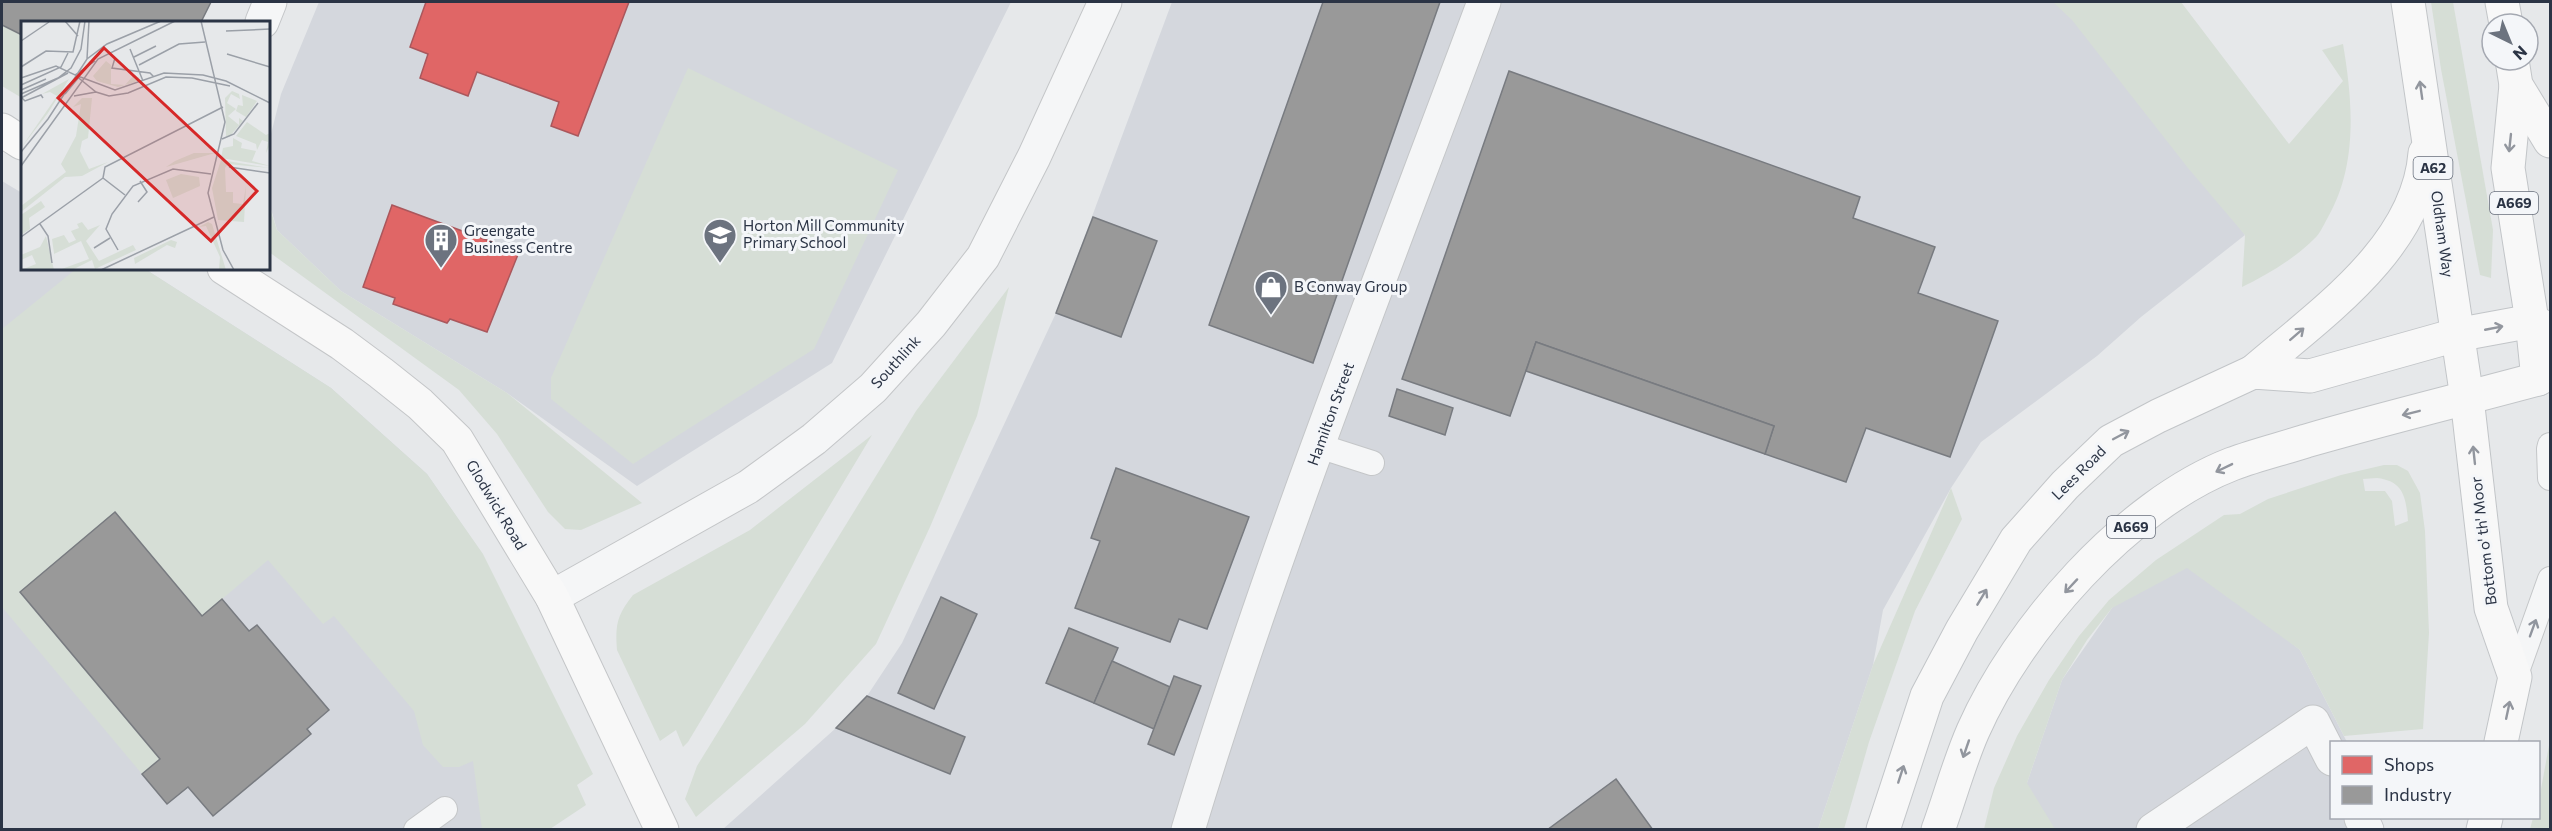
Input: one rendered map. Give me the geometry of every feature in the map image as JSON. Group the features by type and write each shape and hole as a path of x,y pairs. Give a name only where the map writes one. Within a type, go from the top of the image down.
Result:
{"main road":[{"name":"Oldham Way","path":"2408,2 2446,252 2456,335"},
{"path":"2514,73 2550,141"},
{"name":"A669","path":"1938,830 1972,732 2004,672 2044,616 2109,545 2172,494 2231,464 2343,430 2467,399 2544,376 2541,325 2508,168 2514,73"},
{"path":"2,130 21,142"},
{"path":"2253,372 2361,278 2388,247 2418,191 2424,163 2427,130"},
{"name":"Glodwick Road","path":"227,270 342,344 412,398 456,440 552,597 662,830"},
{"path":"2456,335 2541,325"},
{"name":"Lees Road","path":"1883,830 1927,696 2016,540 2065,484 2111,441 2158,416 2253,372 2310,376 2456,335"},
{"name":"Bottom o' th' Moor","path":"2456,335 2467,399 2491,608 2515,677"},
{"path":"2502,741 2515,677"}],"street":[{"path":"262,21 270,2"},
{"name":"Southlink","path":"552,597 748,487 814,439 873,388 931,324 983,256 1034,157 1105,2"},
{"name":"Hamilton Street","path":"1188,830 1220,723 1319,446 1484,2"},
{"path":"2152,830 2313,722 2330,757"}],"lane":[{"path":"2550,445 2548,449 2550,478"},
{"path":"1319,446 1372,463"},
{"path":"2515,677 2550,579"},
{"path":"416,830 445,809"}],"shaded area":[{"path":"319,2 1011,2 832,363 637,486 507,393 341,291 277,230 270,206 270,138 281,94"},
{"path":"1172,2 2074,2 2245,235 2141,317 2097,356 1981,442 1951,488 1883,610 1873,665 1818,829 722,830 836,728 867,696 902,643 1056,313"},
{"path":"2053,2 2181,2 2289,144 2343,81 2322,50 2343,44 2351,111 2348,156 2337,199 2316,237 2280,266 2242,287 2245,235 2188,168 2072,20"},
{"path":"2431,2 2453,2 2493,230 2491,278 2480,275 2441,69"},
{"path":"2,25 21,34 21,97 2,86"},
{"path":"688,68 898,170 814,349 633,464 551,399 551,378"},
{"path":"2,181 21,192 21,270 147,270 331,388 427,474 483,555 482,829 2,829"},
{"path":"270,208 277,230 341,291 507,393 642,503 581,530 565,529 548,512 497,434 459,390 270,253"},
{"path":"75,270 147,270 331,388 427,474 483,554 593,774 577,785 586,805 550,829 482,829 473,761 459,767 443,767 423,745 414,711 334,616 323,624 268,560 202,616 115,512 20,593 160,759 142,774 2,607 2,329"},
{"path":"1009,287 977,416 930,527 876,644 805,724 696,817 685,799 697,766 916,411"},
{"path":"872,435 688,742 683,747 676,730 660,741 617,650 618,621 628,602 633,595 750,530"},
{"path":"2384,465 2397,465 2408,471 2420,493 2425,531 2429,633 2423,729 2344,736 2300,650 2187,568 2112,608 2087,640 2062,680 2027,783 2055,829 1984,829 1994,788 2017,736 2049,680 2079,636 2109,600 2156,560 2224,515 2240,514 2268,499 2341,475","holes":["2363,479 2386,480 2398,487 2406,505 2408,521 2395,526 2392,501 2385,491 2365,491"]},
{"path":"1951,488 1962,519 1915,611 1869,742 1844,829 1818,829 1873,665"},
{"path":"2180,554 2300,650 2346,741 2330,741 2330,819 2379,819 2384,829 2005,830 2027,783 2062,680 2121,595"},
{"path":"2550,740 2550,829 2530,829 2533,819 2540,819 2540,795"}],"building: Shops":[{"path":"426,2 629,2 578,136 551,126 559,102 477,72 468,96 420,78 428,54 410,47"},
{"name":"Greengate Business Centre","path":"392,205 519,252 487,332 450,319 447,323 393,304 395,298 363,287"}],"building: Industry":[{"path":"2,2 211,2 202,21 21,21 21,34 2,25"},
{"path":"1323,2 1440,2 1313,363 1209,325"},
{"path":"1509,71 1860,197 1853,218 1935,247 1918,293 1998,321 1950,457 1866,428 1846,482 1765,454 1774,426 1536,342 1510,416 1402,379"},
{"path":"1093,217 1157,241 1121,337 1056,313"},
{"path":"1536,342 1774,426 1765,454 1526,371"},
{"path":"1397,389 1453,408 1445,435 1389,416"},
{"path":"1116,468 1249,517 1207,629 1179,619 1170,642 1075,608 1100,541 1091,538"},
{"path":"115,512 202,616 222,599 249,631 257,625 329,710 307,729 311,734 213,816 188,787 167,804 142,774 160,759 20,592"},
{"path":"941,597 977,614 934,709 898,693"},
{"path":"1069,628 1118,648 1094,703 1046,683"},
{"path":"1112,661 1170,687 1154,729 1094,703"},
{"path":"1174,676 1201,686 1174,755 1148,744"},
{"path":"867,696 965,737 950,774 836,728"},
{"path":"1616,779 1653,830 1547,830"}],"place":[{"name":"Horton Mill Community Primary School","path":"720,264"},
{"name":"Greengate Business Centre","path":"441,269"},
{"name":"B Conway Group","path":"1271,316"}]}
